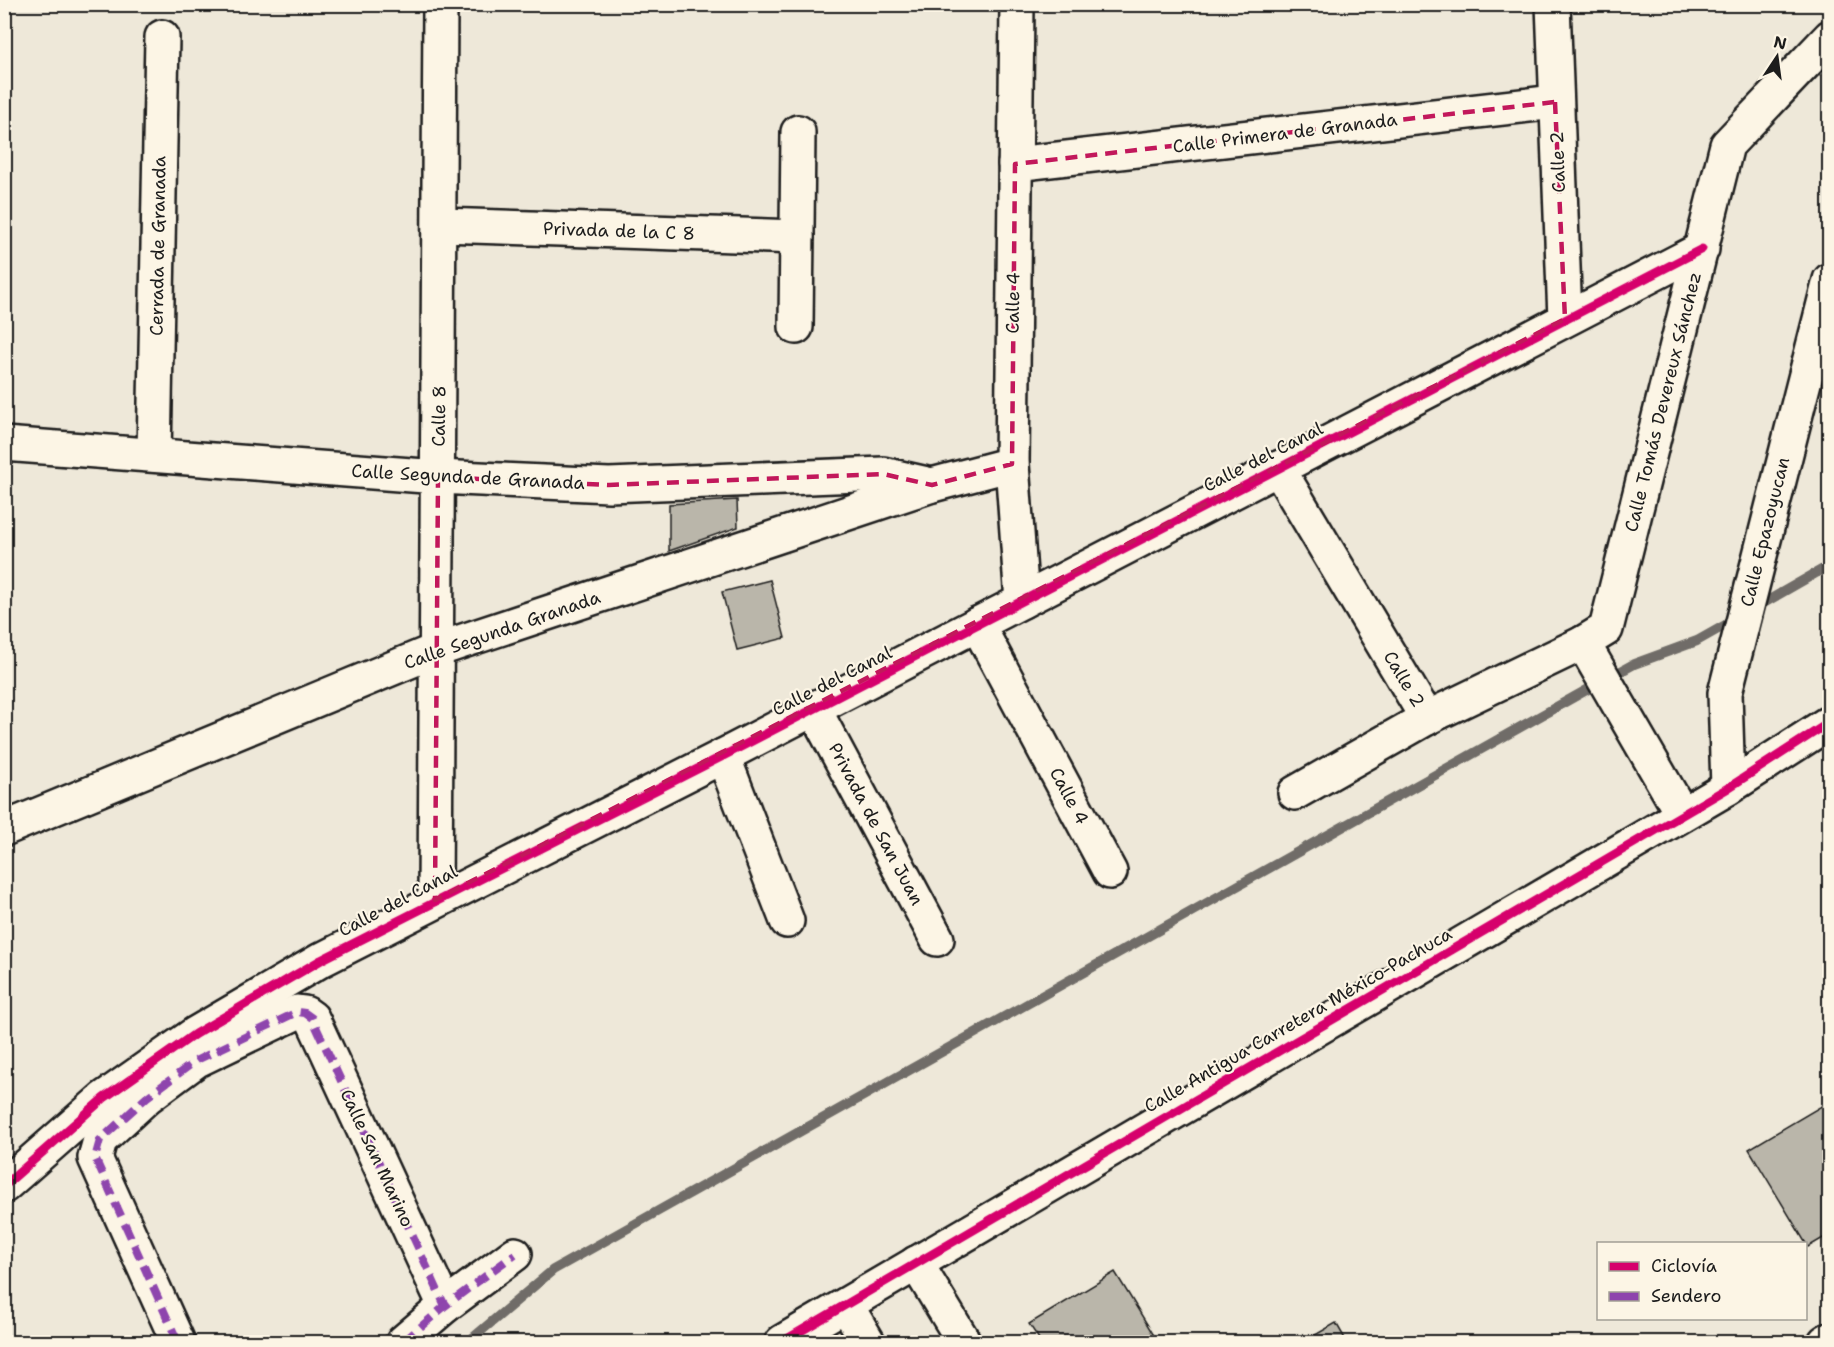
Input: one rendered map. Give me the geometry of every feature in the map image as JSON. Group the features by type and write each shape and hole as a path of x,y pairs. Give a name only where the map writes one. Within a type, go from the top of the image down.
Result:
{"street":[{"name":"Calle 8","path":"435,900 439,649 440,4"},
{"name":"Calle 4","path":"1017,4 1012,464 1022,601"},
{"name":"Calle 2","path":"1553,4 1564,320"},
{"name":"Cerrada de Granada","path":"154,455 162,37"},
{"name":"Calle Tomás Devereux Sánchez","path":"1594,645 1702,249 1727,145 1830,37"},
{"name":"Calle Primera de Granada","path":"1015,164 1555,102"},
{"path":"796,327 798,132"},
{"name":"Privada de la C 8","path":"441,225 797,237"},
{"name":"Calle del Canal","path":"4,1186 104,1098 195,1034 321,960 435,900 723,756 1702,249"},
{"name":"Calle Epazoyucan","path":"1728,788 1725,693 1830,280"},
{"name":"Calle Segunda de Granada","path":"4,444 438,477 609,484 883,474 932,485"},
{"name":"Calle Segunda Granada","path":"4,829 439,649 932,485 1012,464"},
{"name":"Calle 2","path":"1278,468 1427,718 1594,645"},
{"name":"Calle 4","path":"977,624 1110,872"},
{"path":"1594,645 1614,695 1682,814"},
{"name":"Privada de San Juan","path":"814,709 937,939"},
{"path":"1295,793 1427,718"},
{"name":"Calle Antigua Carretera México-Pachuca","path":"782,1342 1728,788 1830,722"},
{"path":"723,756 787,921"},
{"name":"Calle San Marino","path":"178,1342 95,1158 96,1148 100,1140 147,1097 197,1060 297,1012 305,1013 312,1018 445,1306"},
{"path":"403,1342 445,1306 515,1254"},
{"path":"916,1263 964,1342"},
{"path":"846,1305 868,1342"},
{"path":"1825,1342 1830,1339"}],"highlighted area":[{"path":"1555,102 1565,319 435,900 438,477 609,485 883,474 932,485 1012,464 1015,164"}],"building":[{"path":"737,500 738,527 669,551 669,504"},
{"path":"770,580 785,638 737,650 722,592"},
{"path":"1830,1101 1830,1234 1808,1247 1749,1149"},
{"path":"1115,1272 1158,1342 1041,1342 1029,1324"},
{"path":"1336,1323 1347,1342 1303,1342"}],"waterway":[{"path":"1755,608 1830,565"},
{"path":"468,1342 553,1270 1583,692 1634,664 1697,641 1736,619"}],"marked path":[{"path":"178,1342 95,1158 100,1140 147,1097 197,1060 297,1012 305,1013 312,1018 445,1306"},
{"path":"403,1342 445,1306 515,1254"}],"cycle path":[{"path":"4,1186 104,1098 195,1034 321,960 723,756 1702,249"},
{"path":"782,1342 1728,788 1830,722"}]}
